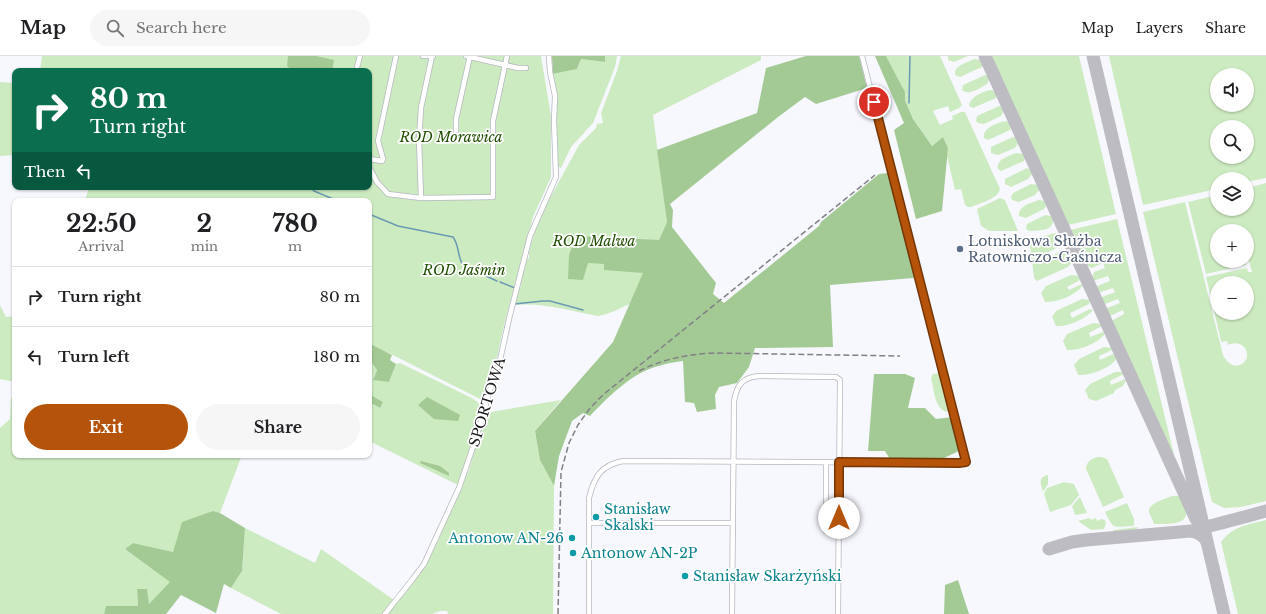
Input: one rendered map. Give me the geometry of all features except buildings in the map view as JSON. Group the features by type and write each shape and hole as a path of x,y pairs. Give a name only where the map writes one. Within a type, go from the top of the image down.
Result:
{"street":[{"path":"357,68 360,56"},
{"path":"372,159 382,161 383,159 378,141 396,56"},
{"path":"421,198 419,139 421,108 432,56 422,56"},
{"path":"456,135 456,118 469,56 518,68 526,68"},
{"path":"372,173 377,182 388,194 421,198 493,197 493,121 507,56"},
{"name":"SPORTOWA","path":"385,614 424,564 459,488 500,360 510,313 530,236 556,177 554,129 555,96 550,72 549,56"},
{"path":"588,614 589,498 594,480 601,471 612,464 623,461 966,462 862,56"},
{"path":"732,614 735,391 744,380 751,376 836,376 840,380 841,386 838,614"},
{"path":"826,462 826,531"},
{"path":"589,523 733,523"}],"green space":[{"path":"42,56 541,56 551,116 551,177 533,217 503,329 496,362 493,364 494,367 489,378 491,379 484,401 372,345 372,198 86,198 88,190 372,190 372,68 40,68"},
{"path":"288,56 316,56 334,60 333,68 289,68 287,66"},
{"path":"552,56 605,56 605,62 581,59 577,69 553,74"},
{"path":"605,56 617,56 615,67 593,123 571,147 561,168 557,166 556,96 553,74 577,69 581,59 605,62"},
{"name":"ROD Malwa","path":"621,56 761,56 761,60 653,115 667,222 630,304 610,313 598,316 546,306 525,304 514,305 521,286 526,260 529,258 529,252 538,220 579,145 596,128 597,124 603,123 601,113"},
{"path":"806,56 859,56 867,88 816,104 805,97 670,204 673,210 672,227 716,283 713,294 724,303 819,226 821,222 879,174 888,173 916,277 830,285 833,347 755,348 749,367 737,383 719,387 715,395 716,409 697,412 694,403 685,402 683,361 658,366 637,375 620,387 590,416 583,413 572,421 559,456 554,486 540,460 535,431 613,342 643,273 604,270 604,264 588,263 583,280 568,279 569,255 576,236 659,240 667,222 657,150 757,113 766,68"},
{"path":"875,56 886,56 905,92 905,100 913,119 932,146 943,137 948,148 942,211 916,219 894,130 904,123"},
{"path":"886,56 940,56 962,105 950,112 948,106 933,111 940,125 953,119 952,116 965,112 1000,189 996,195 971,207 965,205 961,189 955,190 947,156 948,148 943,137 932,146 913,119 905,99 905,92"},
{"path":"948,56 968,56 954,62 948,60"},
{"path":"991,56 1079,56 1116,214 1068,225"},
{"path":"1109,56 1266,56 1266,178 1254,181 1254,172 1210,172 1210,191 1143,205"},
{"path":"974,59 981,60 983,63 982,67 960,77 955,75 955,72 959,67"},
{"path":"985,75 989,76 990,78 987,84 971,92 965,92 962,90 963,85"},
{"path":"0,82 12,83 12,155 0,156"},
{"path":"991,90 995,91 997,95 996,98 973,108 969,106 974,97"},
{"path":"999,106 1003,107 1004,111 1001,116 984,124 976,121 977,116"},
{"path":"1006,121 1010,123 1010,130 988,140 984,138 985,131"},
{"path":"1013,137 1017,138 1019,142 1015,148 998,155 991,153 991,147"},
{"path":"1016,153 1024,154 1024,161 1001,171 998,169 1001,160"},
{"path":"1027,168 1033,173 1028,179 1011,187 1005,184 1005,179"},
{"path":"1266,183 1266,501 1241,507 1224,508 1212,502 1143,212 1185,202 1210,303 1210,320 1214,320 1223,355 1228,362 1233,365 1242,364 1246,360 1246,351 1243,346 1237,343 1228,345 1227,341 1221,341 1216,320 1254,320 1254,276 1211,276 1247,268 1248,272 1252,272 1251,268 1254,268 1254,224 1210,224 1210,268 1233,268 1206,274 1188,202 1210,197 1210,216 1254,216 1254,186"},
{"path":"1031,184 1038,185 1040,189 1035,195 1019,202 1012,200 1011,197 1013,193"},
{"path":"1000,198 1005,200 1018,231 989,231 981,226 977,209"},
{"path":"1039,200 1045,201 1047,204 1044,209 1026,218 1019,216 1019,213 1023,207"},
{"path":"1045,215 1051,216 1053,220 1051,227 1044,230 1029,231 1026,229 1027,224"},
{"path":"1117,219 1176,463 1111,321 1124,314 1123,310 1110,316 1106,310 1107,308 1120,303 1118,299 1105,304 1101,299 1102,297 1115,292 1113,288 1098,293 1096,288 1097,286 1110,281 1108,276 1093,281 1092,278 1094,272 1105,268 1103,263 1092,268 1086,265 1086,261 1099,255 1097,251 1082,257 1070,230"},
{"path":"1055,233 1062,236 1064,241 1060,246 1043,255 1045,259 1064,250 1069,253 1073,261 1068,267 1037,281 1034,278 1030,244 1034,239"},
{"path":"1071,275 1079,276 1080,280 1067,287 1069,290 1082,284 1083,285 1080,289 1066,298 1045,302 1041,293 1046,286"},
{"path":"1210,276 1210,294 1206,277"},
{"path":"1082,299 1090,300 1089,304 1070,313 1072,318 1090,309 1093,310 1071,324 1056,326 1052,317 1056,311"},
{"path":"0,305 6,317 12,316 12,381 0,379"},
{"path":"1093,323 1101,324 1102,326 1089,333 1090,337 1103,332 1105,333 1102,337 1088,346 1067,350 1063,341 1067,334"},
{"path":"372,345 392,355 390,360 396,364 389,382 373,380 377,370 372,363"},
{"path":"1104,347 1112,348 1112,350 1099,356 1100,360 1113,354 1117,358 1114,362 1100,371 1078,375 1074,365 1079,359"},
{"path":"372,363 377,370 373,379 389,382 396,364 400,363 472,398 483,406 458,485 372,442 372,404 380,408 383,402 372,396"},
{"path":"1115,372 1123,372 1124,374 1110,381 1111,385 1125,379 1126,380 1123,386 1115,390 1114,393 1096,401 1089,399 1085,390 1090,384"},
{"path":"941,373 949,407 947,412 939,407 937,403 931,378 933,374"},
{"path":"874,374 905,374 915,378 908,408 925,408 936,419 952,417 961,450 944,458 890,459 885,451 868,451"},
{"path":"372,396 383,402 380,408 372,404"},
{"path":"12,397 12,458 241,458 220,513 212,511 173,552 133,543 125,549 171,582 149,604 137,589 138,606 106,606 104,614 0,614 0,428 10,419"},
{"path":"427,397 460,415 458,421 434,419 418,405"},
{"path":"561,400 535,431 540,460 554,486 553,614 448,614 447,611 440,611 432,614 388,614 417,577 436,545 469,470 485,413"},
{"path":"1097,457 1107,459 1124,497 1103,507 1086,469 1089,461"},
{"path":"421,461 440,466 449,473 449,476 420,463"},
{"path":"1048,475 1048,484 1043,492 1041,480"},
{"path":"1064,482 1074,484 1079,495 1071,505 1050,512 1044,494 1047,488"},
{"path":"1172,496 1179,496 1184,505 1186,516 1180,522 1154,524 1149,509 1154,504"},
{"path":"1080,497 1087,513 1075,515 1072,506"},
{"path":"1127,503 1134,519 1134,525 1117,527 1112,525 1105,512"},
{"path":"213,511 220,513 245,528 242,571 231,588 224,584 216,613 181,595 166,614 104,614 106,606 138,606 137,589 147,589 149,604 170,582 125,549 133,543 173,552 182,522"},
{"path":"1089,518 1091,520 1096,518 1097,521 1101,519 1105,520 1106,523 1104,529 1091,530 1078,521"},
{"path":"1266,520 1266,614 1238,614 1221,542 1236,529"},
{"path":"1138,527 1136,531 1115,533 1113,530"},
{"path":"245,528 315,563 321,549 394,600 382,614 281,614 231,588 242,571"},
{"path":"958,580 969,614 944,614 945,585"}],"waterway":[{"path":"909,103 910,56"},
{"path":"313,190 331,198"},
{"path":"372,215 398,226 453,237 457,244 460,260 464,266 497,281"},
{"path":"500,282 515,289"},
{"path":"514,304 550,301 583,310"}],"taxiway":[{"path":"985,56 1196,519"},
{"path":"1093,56 1224,614"},
{"path":"1196,529 1266,511"},
{"path":"1049,549 1072,542 1086,540 1191,531 1200,534 1207,542"}],"railway":[{"path":"558,614 561,472 569,443 578,425 590,408 604,394 875,175"},
{"path":"639,371 666,360 685,356 715,353 900,356"}],"place":[{"name":"Lotniskowa Służba Ratowniczo-Gaśnicza","path":"960,249"},
{"name":"Stanisław Skalski","path":"596,517"},
{"name":"Antonow AN-26","path":"572,538"},
{"name":"Antonow AN-2P","path":"573,553"},
{"name":"Stanisław Skarżyński","path":"685,576"}],"route":[{"path":"839,518 839,462 966,462 874,102"}],"park label":[{"name":"ROD Morawica","path":"451,137"},
{"name":"ROD Jaśmin","path":"464,270"}]}
